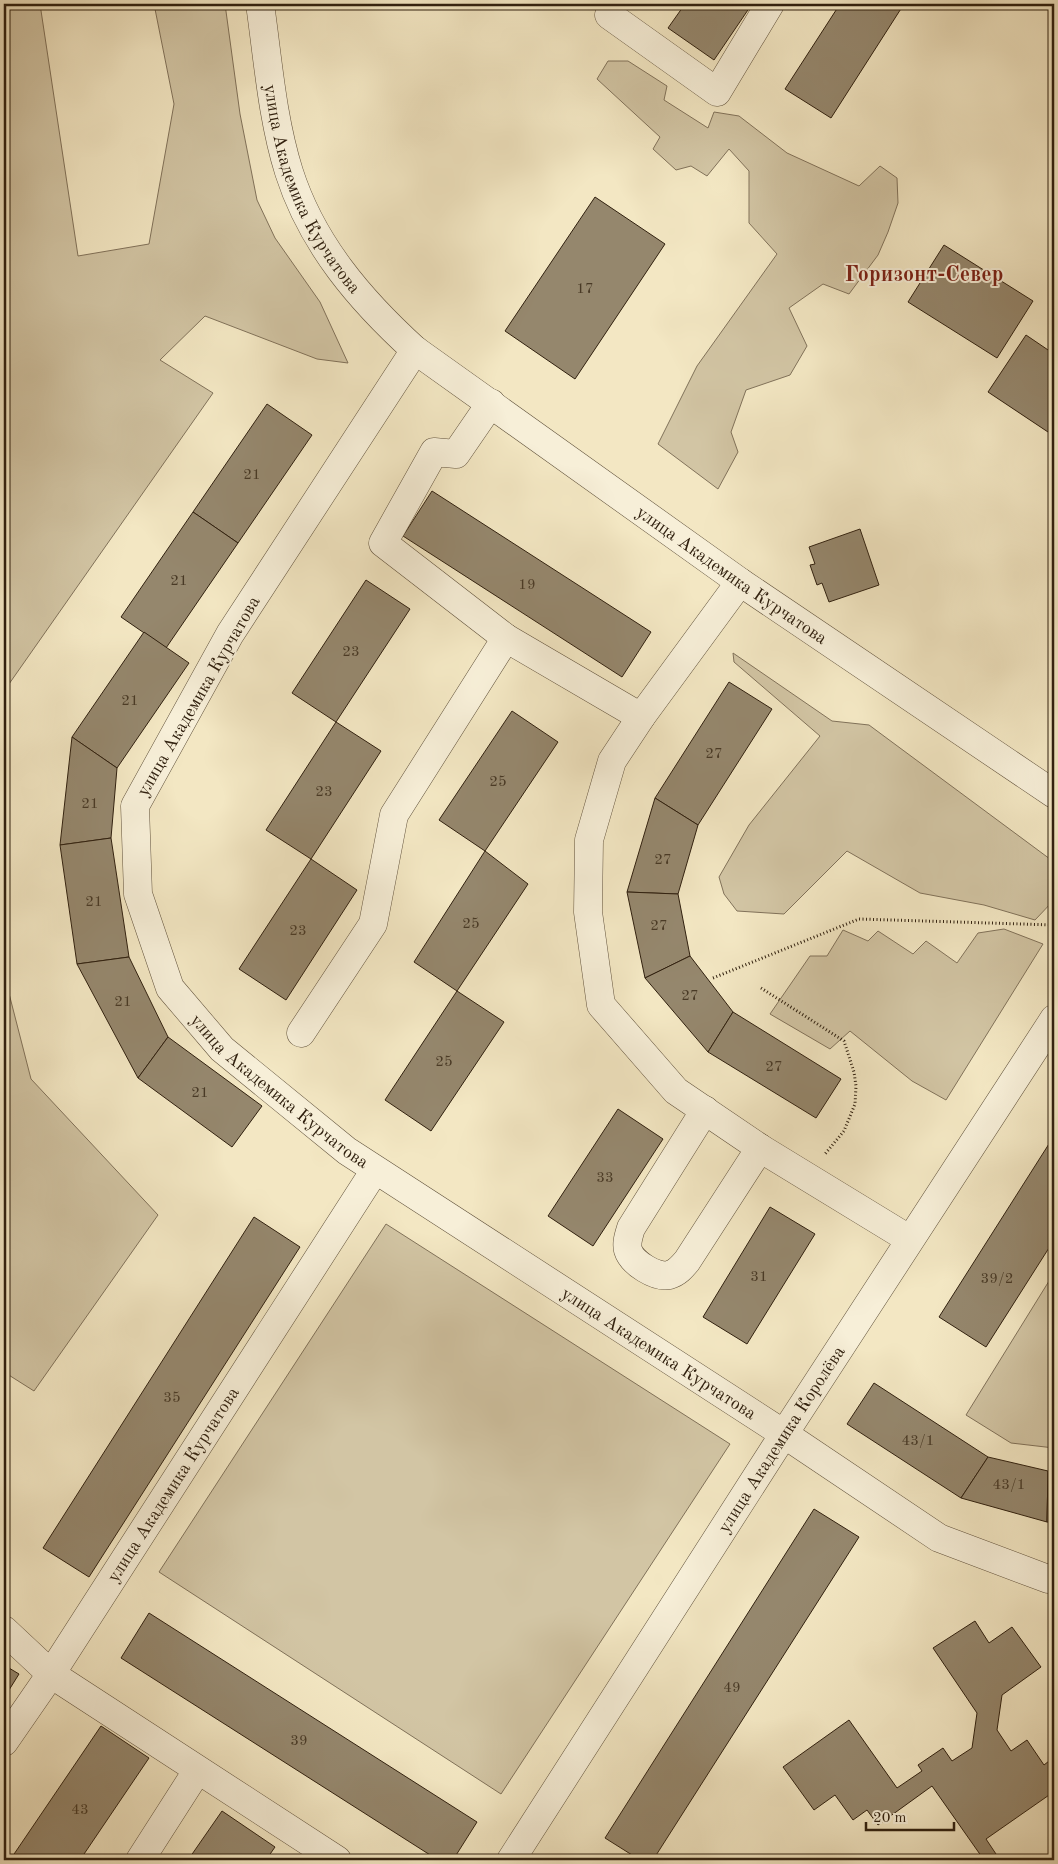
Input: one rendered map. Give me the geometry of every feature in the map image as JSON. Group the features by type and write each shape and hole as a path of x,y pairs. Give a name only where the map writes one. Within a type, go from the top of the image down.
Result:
{"street":[{"name":"улица Академика Курчатова","path":"260,4 278,124 290,173 307,216 329,254 369,306 415,350 740,582 1054,794"},
{"path":"613,4 610,15 717,92 770,4"},
{"name":"улица Академика Курчатова","path":"415,350 230,634 135,806 138,894 170,988 222,1049 347,1151 375,1170 784,1434 939,1538 1048,1579 1054,1579"},
{"path":"491,403 456,454 434,452 383,542 506,638 641,717"},
{"path":"740,582 641,717 612,761 589,840 588,912 602,1005 676,1092 760,1148 910,1239"},
{"path":"301,1033 373,924 394,815 506,638"},
{"name":"улица Академика Королёва","path":"511,1860 784,1434 1054,1019"},
{"path":"705,1110 631,1228 627,1240 628,1251 634,1261 656,1274 668,1275 678,1271 687,1261 760,1148"},
{"name":"улица Академика Курчатова","path":"4,1742 51,1674 375,1170"},
{"path":"4,1630 51,1674 197,1771 302,1851 337,1860"},
{"path":"140,1860 197,1771"}],"path":[{"path":"712,978 859,919 1054,925"},
{"path":"761,988 844,1041 854,1072 856,1086 855,1104 844,1131 821,1159"}],"shaded area":[{"path":"4,4 40,4 78,256 149,244 174,104 154,4 225,4 240,114 257,200 275,238 320,302 348,363 317,359 205,316 160,360 213,393 9,684 4,709"},
{"path":"608,61 628,61 667,86 664,100 708,128 714,112 739,116 787,153 859,186 880,166 897,178 898,203 888,232 878,255 849,294 823,284 789,308 807,346 790,375 746,390 731,432 738,452 718,489 658,444 697,366 777,254 749,223 749,171 729,149 707,176 691,166 676,170 653,149 660,137 597,79"},
{"path":"733,653 832,721 869,725 1054,862 1054,900 1035,920 984,905 920,893 847,851 784,914 737,911 724,894 719,877 749,825 820,736 734,662"},
{"path":"1004,929 1043,944 946,1100 912,1081 850,1031 830,1049 770,1014 810,956 827,956 843,930 868,941 878,931 913,954 926,941 957,963 978,933"},
{"path":"4,974 31,1079 158,1215 34,1391 4,1372"},
{"path":"386,1224 730,1444 501,1794 159,1572"},
{"path":"1054,1273 1054,1448 1011,1443 966,1415"}],"building":[{"path":"685,4 752,4 714,60 668,28"},
{"path":"840,4 904,4 831,118 785,89"},
{"path":"595,197 665,244 575,379 505,331"},
{"path":"944,245 1033,301 997,358 908,302"},
{"path":"1026,335 1054,354 1054,436 988,392"},
{"path":"267,404 312,435 238,543 193,512"},
{"path":"432,491 651,632 622,677 403,536"},
{"path":"193,512 238,543 166,648 121,617"},
{"path":"860,529 879,585 829,602 822,583 817,585 810,565 815,564 809,547"},
{"path":"366,580 410,609 336,722 292,693"},
{"path":"144,632 189,663 117,768 72,737"},
{"path":"729,682 772,709 698,825 655,798"},
{"path":"512,711 558,742 485,851 439,820"},
{"path":"336,722 381,751 311,859 266,830"},
{"path":"72,737 117,768 111,838 60,845"},
{"path":"655,798 698,825 678,894 627,892"},
{"path":"111,838 129,957 77,964 60,845"},
{"path":"485,851 528,884 457,991 414,962"},
{"path":"311,859 357,890 286,1000 239,969"},
{"path":"627,892 678,894 690,956 645,978"},
{"path":"690,956 733,1012 708,1052 645,978"},
{"path":"129,957 168,1037 138,1078 77,964"},
{"path":"457,991 504,1022 431,1131 385,1100"},
{"path":"733,1012 841,1079 816,1118 708,1052"},
{"path":"168,1037 262,1106 232,1147 138,1078"},
{"path":"618,1109 663,1139 593,1246 548,1216"},
{"path":"1054,1136 1054,1240 986,1347 939,1317"},
{"path":"770,1207 815,1234 747,1344 703,1317"},
{"path":"254,1217 300,1247 89,1577 43,1548"},
{"path":"874,1383 988,1457 961,1498 847,1424"},
{"path":"988,1457 1048,1471 1047,1522 961,1498"},
{"path":"1048,1471 1054,1471 1054,1523 1047,1522"},
{"path":"814,1509 859,1537 653,1860 640,1860 605,1838"},
{"path":"149,1613 477,1822 453,1860 438,1860 121,1658"},
{"path":"975,1621 989,1643 1012,1627 1041,1667 1002,1695 997,1730 1011,1751 1027,1740 1044,1765 1054,1757 1054,1796 1052,1793 986,1839 1000,1860 984,1860 932,1786 878,1825 867,1810 853,1820 835,1795 814,1810 783,1767 849,1720 897,1788 922,1771 918,1765 943,1748 952,1761 972,1748 977,1713 933,1648"},
{"path":"4,1665 19,1674 4,1698"},
{"path":"101,1726 149,1758 80,1860 10,1860"},
{"path":"222,1811 275,1847 266,1860 188,1860"}],"district":[{"name":"Горизонт-Север","path":"924,273"}]}
